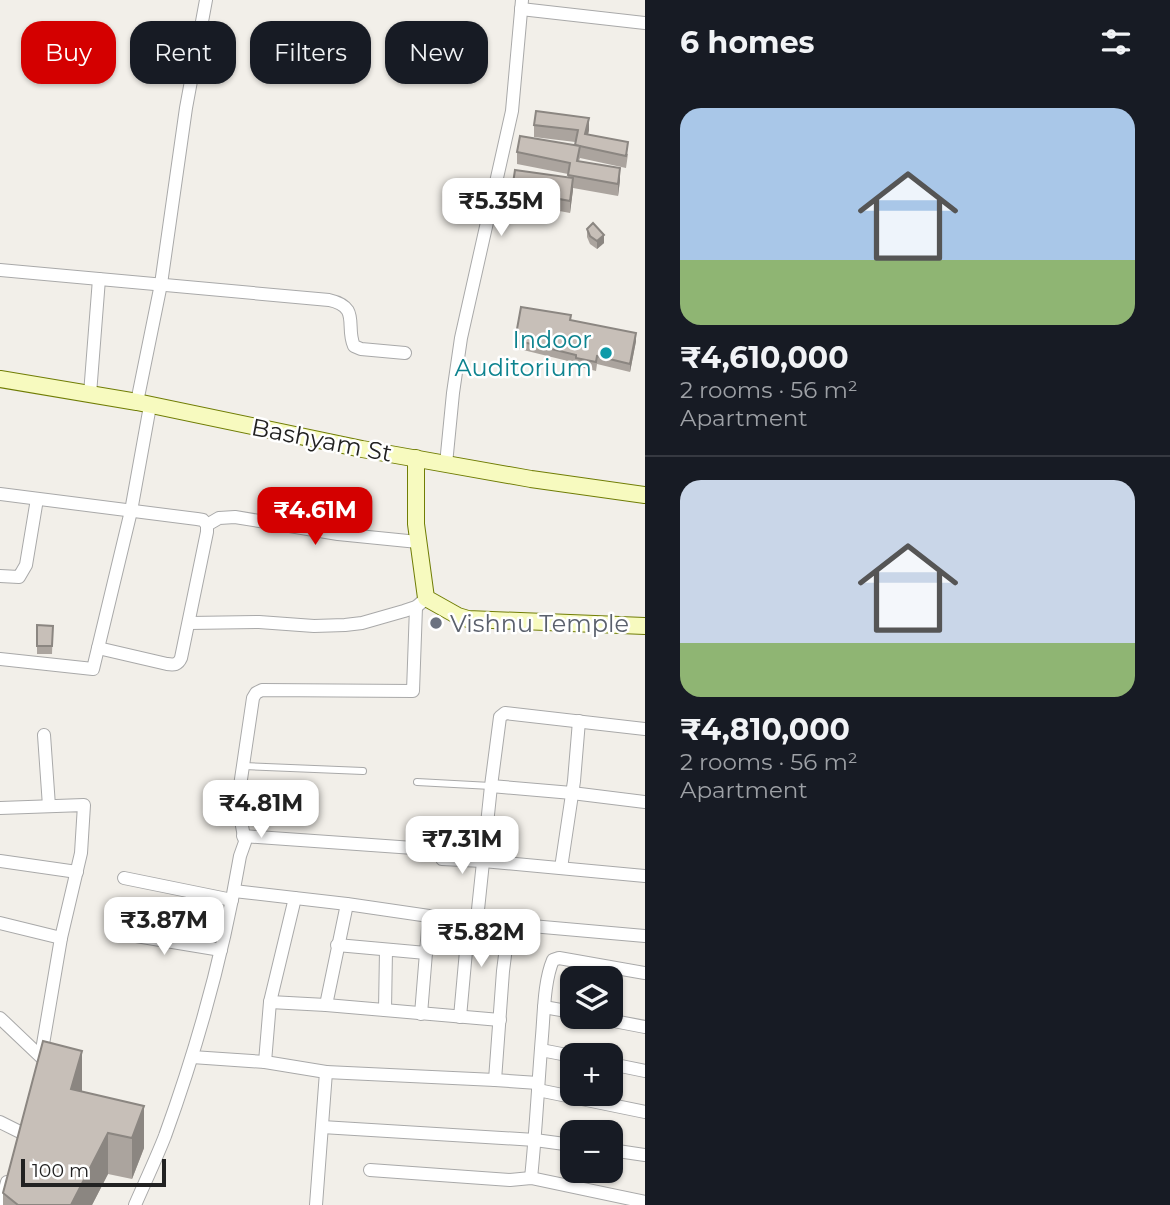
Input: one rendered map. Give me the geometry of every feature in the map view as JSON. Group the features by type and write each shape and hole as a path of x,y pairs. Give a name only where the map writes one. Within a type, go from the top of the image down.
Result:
{"street":[{"path":"0,659 93,669 131,511 186,108 206,0"},
{"path":"446,464 461,338 512,111 522,4 645,23"},
{"path":"0,270 339,302 351,317 351,340 354,346 405,353"},
{"path":"89,394 99,279"},
{"name":"Bashyam St","path":"0,379 144,404 362,449 531,479 645,495"},
{"path":"135,1205 164,1139 192,1057 221,950 245,842 239,810 242,766 253,698 262,690 413,691 421,603 416,524 416,458"},
{"path":"0,494 197,519 203,520 207,525 179,663 174,665 98,648"},
{"path":"0,576 19,577 23,572 37,499"},
{"path":"207,525 219,518 235,517 338,534 418,542"},
{"path":"189,622 259,622 314,626 362,624 421,603 468,619 645,626"},
{"path":"460,1017 483,861 500,716 505,713 645,729"},
{"path":"561,868 579,721"},
{"path":"44,735 49,806"},
{"path":"491,786 645,802"},
{"path":"0,807 84,805 81,853 61,939 39,1064 0,1018"},
{"path":"243,836 645,876"},
{"path":"0,861 77,872"},
{"path":"124,878 233,895 295,898 429,916 645,936"},
{"path":"265,1062 270,1002 295,898"},
{"path":"326,1005 346,904"},
{"path":"421,1014 429,916"},
{"path":"0,923 61,939"},
{"path":"495,1080 509,924"},
{"path":"112,932 221,950"},
{"path":"337,945 426,953"},
{"path":"385,1010 386,950"},
{"path":"531,1178 544,1007 553,960 559,958 645,973"},
{"path":"270,1002 500,1020"},
{"path":"544,1007 560,1010"},
{"path":"623,1023 645,1027"},
{"path":"541,1050 560,1054"},
{"path":"192,1057 265,1062 326,1072 495,1080 538,1086 645,1112"},
{"path":"623,1066 645,1071"},
{"path":"316,1205 326,1072"},
{"path":"0,1122 20,1132"},
{"path":"322,1127 560,1143"},
{"path":"623,1152 645,1155"},
{"path":"1,1205 11,1169"},
{"path":"370,1170 510,1180 531,1178 645,1202"}],"lane":[{"path":"242,766 363,771"},
{"path":"417,782 491,786"}],"building":[{"path":"536,111 589,118 585,134 628,142 626,156 575,145 578,130 534,125"},
{"path":"520,136 580,146 577,161 620,168 618,184 568,175 570,163 517,152"},
{"path":"515,170 573,178 570,201 512,190"},
{"path":"593,223 604,235 597,241 590,236 587,229"},
{"path":"521,307 571,315 570,320 636,333 630,364 597,356 596,362 576,358 576,355 515,340"},
{"path":"37,625 53,626 52,646 37,646"},
{"path":"43,1041 82,1051 71,1089 144,1106 132,1138 108,1133 71,1205 18,1205 3,1193"}],"place":[{"name":"Indoor Auditorium","path":"606,353"},
{"name":"Vishnu Temple","path":"436,623"}]}
